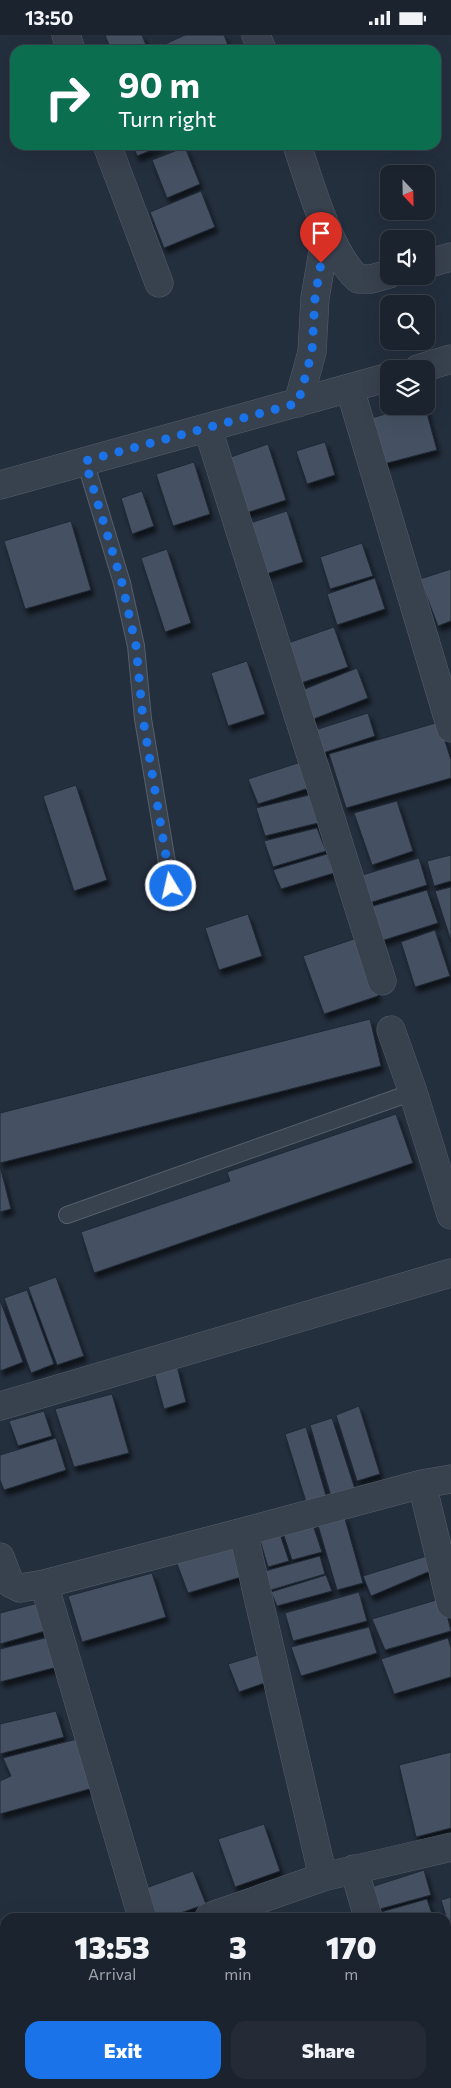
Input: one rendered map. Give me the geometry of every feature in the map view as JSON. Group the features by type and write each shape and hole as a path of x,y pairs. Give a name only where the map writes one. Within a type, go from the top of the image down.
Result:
{"street":[{"path":"109,150 159,283"},
{"path":"298,150 327,228 348,270 358,279 380,276"},
{"path":"298,403 312,352 315,298 327,228"},
{"path":"435,261 451,257"},
{"path":"435,364 451,359"},
{"path":"0,485 208,429 380,380"},
{"path":"350,389 451,728"},
{"path":"208,429 382,981"},
{"path":"391,1030 413,1092 451,1215"},
{"path":"0,1406 451,1273"},
{"path":"0,1557 10,1583 20,1589 422,1484 451,1479"},
{"path":"422,1484 451,1604"},
{"path":"243,1532 323,1877"},
{"path":"44,1584 141,1913"},
{"path":"226,1913 323,1877 451,1847"},
{"path":"354,1869 367,1913"}],"lane":[{"path":"85,461 122,583 136,646 143,719 171,886"},
{"path":"67,1215 413,1092"}],"building":[{"path":"105,35 142,35 146,45 109,45"},
{"path":"185,35 224,35 228,45 163,45"},
{"path":"135,150 152,150 137,156"},
{"path":"177,150 186,150 200,184 167,198 152,160"},
{"path":"201,191 215,227 164,248 150,212"},
{"path":"382,415 427,415 437,450 376,466 364,420"},
{"path":"325,442 335,475 307,484 296,451"},
{"path":"268,444 286,500 243,514 225,459"},
{"path":"194,462 210,514 173,526 156,474"},
{"path":"142,491 154,526 132,534 121,498"},
{"path":"287,511 303,562 260,576 244,525"},
{"path":"71,521 91,590 25,609 4,541"},
{"path":"362,543 373,576 330,589 320,557"},
{"path":"167,549 191,623 165,632 141,558"},
{"path":"451,569 451,621 438,626 420,579"},
{"path":"375,578 385,609 337,625 327,594"},
{"path":"334,627 348,667 301,683 288,643"},
{"path":"247,661 265,714 228,726 211,673"},
{"path":"357,668 368,698 311,720 300,691"},
{"path":"368,713 375,736 320,754 312,731"},
{"path":"439,722 451,760 451,778 346,808 329,754"},
{"path":"301,762 309,788 258,804 248,779"},
{"path":"76,785 107,880 74,891 43,796"},
{"path":"309,795 318,823 265,836 256,808"},
{"path":"397,801 413,851 372,865 354,813"},
{"path":"317,828 326,851 273,867 264,841"},
{"path":"327,854 334,873 281,889 273,870"},
{"path":"451,855 451,881 434,886 427,861"},
{"path":"419,858 427,885 369,903 359,876"},
{"path":"451,887 451,938 450,938 435,891"},
{"path":"427,890 438,923 381,941 370,907"},
{"path":"248,914 262,956 219,970 205,928"},
{"path":"435,930 450,976 415,987 401,942"},
{"path":"360,937 378,996 324,1014 303,956"},
{"path":"370,1019 381,1066 0,1163 0,1113"},
{"path":"396,1114 413,1163 94,1273 81,1232 230,1181 227,1172"},
{"path":"0,1166 11,1209 0,1212"},
{"path":"56,1277 84,1356 57,1365 28,1287"},
{"path":"27,1290 54,1364 31,1373 4,1298"},
{"path":"0,1300 23,1362 0,1371"},
{"path":"177,1366 186,1402 164,1409 154,1372"},
{"path":"112,1394 129,1453 74,1467 55,1409"},
{"path":"359,1406 380,1474 357,1481 336,1415"},
{"path":"44,1411 52,1436 18,1446 9,1421"},
{"path":"332,1418 355,1489 331,1496 310,1425"},
{"path":"306,1427 327,1499 307,1505 285,1434"},
{"path":"56,1438 66,1470 4,1490 0,1480 0,1455"},
{"path":"344,1515 363,1583 337,1590 317,1522"},
{"path":"312,1522 322,1552 292,1560 282,1530"},
{"path":"279,1531 289,1561 268,1567 259,1537"},
{"path":"232,1544 241,1577 188,1593 176,1561"},
{"path":"433,1554 435,1569 371,1596 363,1576"},
{"path":"320,1556 325,1574 271,1590 265,1571"},
{"path":"152,1573 166,1617 82,1642 68,1596"},
{"path":"326,1575 332,1591 277,1606 271,1592"},
{"path":"359,1592 367,1621 293,1641 285,1613"},
{"path":"443,1598 451,1631 385,1650 372,1619"},
{"path":"42,1602 52,1629 0,1644 0,1613"},
{"path":"369,1627 377,1653 301,1676 291,1647"},
{"path":"53,1636 61,1666 0,1682 0,1649"},
{"path":"448,1638 451,1648 451,1677 394,1694 381,1659"},
{"path":"261,1654 270,1681 239,1692 228,1664"},
{"path":"56,1711 64,1737 0,1754 0,1724"},
{"path":"77,1739 93,1788 0,1814 0,1781 11,1776 3,1758"},
{"path":"451,1752 451,1828 416,1837 399,1765"},
{"path":"264,1824 280,1871 235,1887 218,1839"},
{"path":"424,1870 431,1895 380,1909 371,1887"},
{"path":"193,1871 206,1904 180,1913 152,1913 143,1889"},
{"path":"451,1897 451,1913 445,1913 441,1900"},
{"path":"427,1899 432,1913 381,1913"}],"route":[{"path":"171,886 143,719 136,646 122,583 85,461 298,403 312,352 315,298 321,263"}]}
